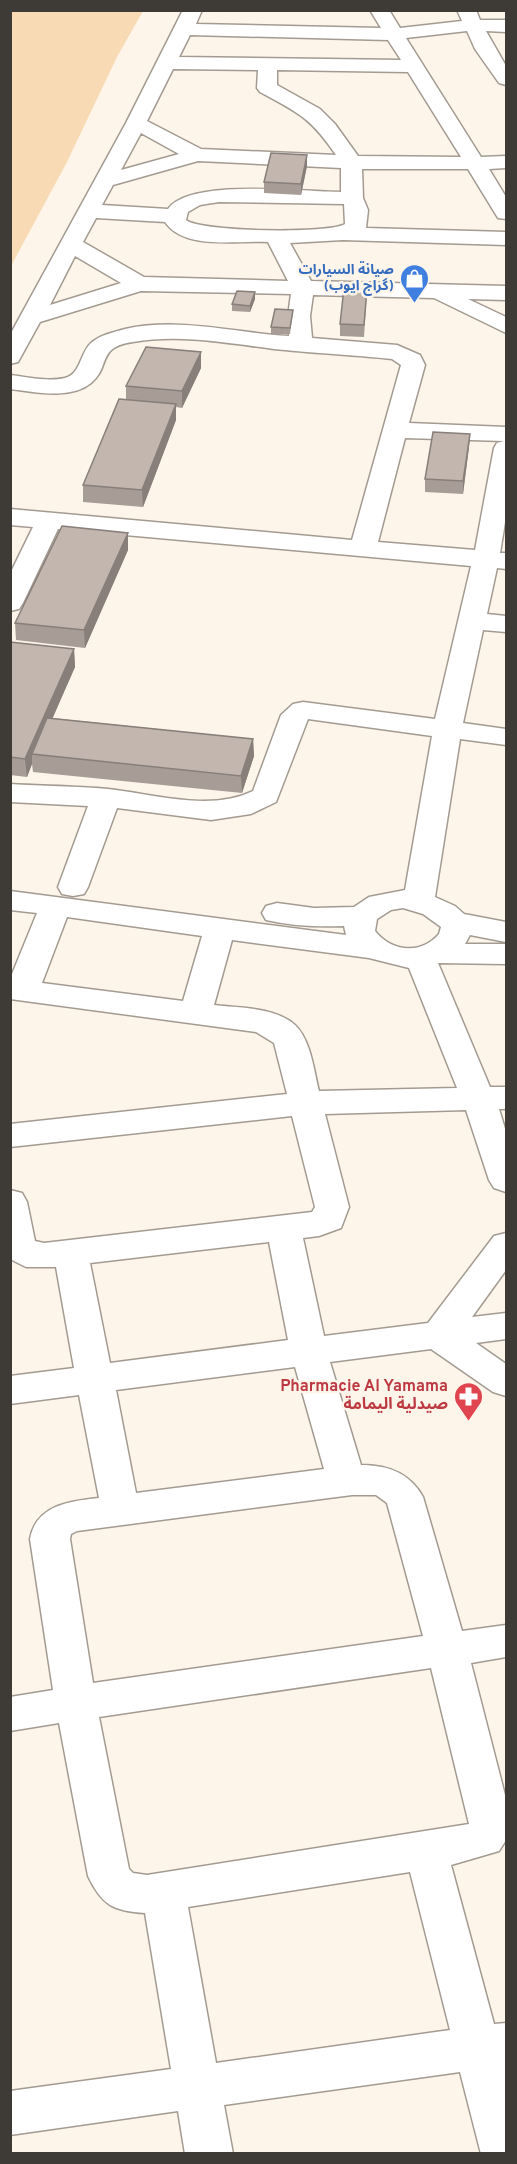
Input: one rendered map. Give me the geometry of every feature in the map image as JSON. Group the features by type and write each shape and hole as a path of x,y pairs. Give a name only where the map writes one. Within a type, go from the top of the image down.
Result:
{"street":[{"path":"379,10 507,213"},
{"path":"469,18 507,79"},
{"path":"10,357 136,123 188,20 395,34 469,18 507,26"},
{"path":"166,63 414,66"},
{"path":"268,64 267,88 313,113 328,128 351,162 352,198 357,210 356,227 344,234"},
{"path":"136,123 197,155"},
{"path":"104,181 197,155 477,165 507,162"},
{"path":"352,198 214,196 189,202 181,207 176,216 177,226 195,233 344,234 507,239"},
{"path":"88,211 176,216"},
{"path":"275,235 303,288 299,316 301,344"},
{"path":"71,244 139,284"},
{"path":"33,316 139,284 507,293"},
{"path":"431,290 507,326"},
{"path":"10,382 56,385 72,382 82,378 88,371 96,351 109,342 131,335 204,333 249,340 397,352 412,360 413,365 363,548"},
{"path":"395,430 507,434"},
{"path":"419,900 447,730 470,620 496,560 507,448"},
{"path":"10,517 496,560"},
{"path":"10,603 49,520"},
{"path":"470,620 507,624"},
{"path":"10,793 106,798 212,811 228,811 253,804 266,796 295,714 303,710 507,737"},
{"path":"10,1202 18,1245 26,1254 71,1255 319,1224 329,1219 332,1207 308,1103 290,1043 284,1033 263,1022 17,989 64,897 106,798"},
{"path":"10,879 64,897"},
{"path":"10,900 64,897 228,918 373,949 395,957 507,954"},
{"path":"228,918 362,916 373,907 386,901 419,900 446,912 453,922 452,939 427,955"},
{"path":"362,916 359,932 373,949"},
{"path":"196,1012 228,918"},
{"path":"453,922 507,932"},
{"path":"427,955 493,1099 507,1180"},
{"path":"10,1136 308,1103 493,1099"},
{"path":"284,1229 309,1352 347,1481"},
{"path":"438,1336 507,1245"},
{"path":"71,1255 120,1509"},
{"path":"10,1390 93,1377 507,1326"},
{"path":"438,1336 507,1382"},
{"path":"378,1480 393,1483 404,1497 447,1650 492,1826 484,1839 426,1851 163,1892 124,1893 114,1886 107,1868 76,1703 50,1539 51,1529 57,1523 74,1516 347,1481 378,1480"},
{"path":"10,1714 507,1641"},
{"path":"426,1851 493,2046 505,2154"},
{"path":"163,1892 209,2154"},
{"path":"10,2113 493,2046"}],"shaded area":[{"path":"11,10 143,11 117,57 67,162 11,266"}],"building":[{"path":"271,153 307,155 301,184 264,182"},
{"path":"344,288 367,289 364,325 340,324"},
{"path":"237,291 255,292 250,306 232,304"},
{"path":"275,309 293,310 290,328 271,327"},
{"path":"146,347 201,352 182,391 126,386"},
{"path":"119,399 176,404 142,490 83,485"},
{"path":"433,432 470,434 463,481 425,479"},
{"path":"62,526 128,533 84,630 15,623"},
{"path":"10,642 74,649 25,759 10,757"},
{"path":"47,718 253,739 241,776 32,754"}],"place":[{"name":"صيانة السيارات (گراج ايوب)","path":"415,304"},
{"name":"Pharmacie Al Yamama صيدلية اليمامة","path":"469,1422"}]}
